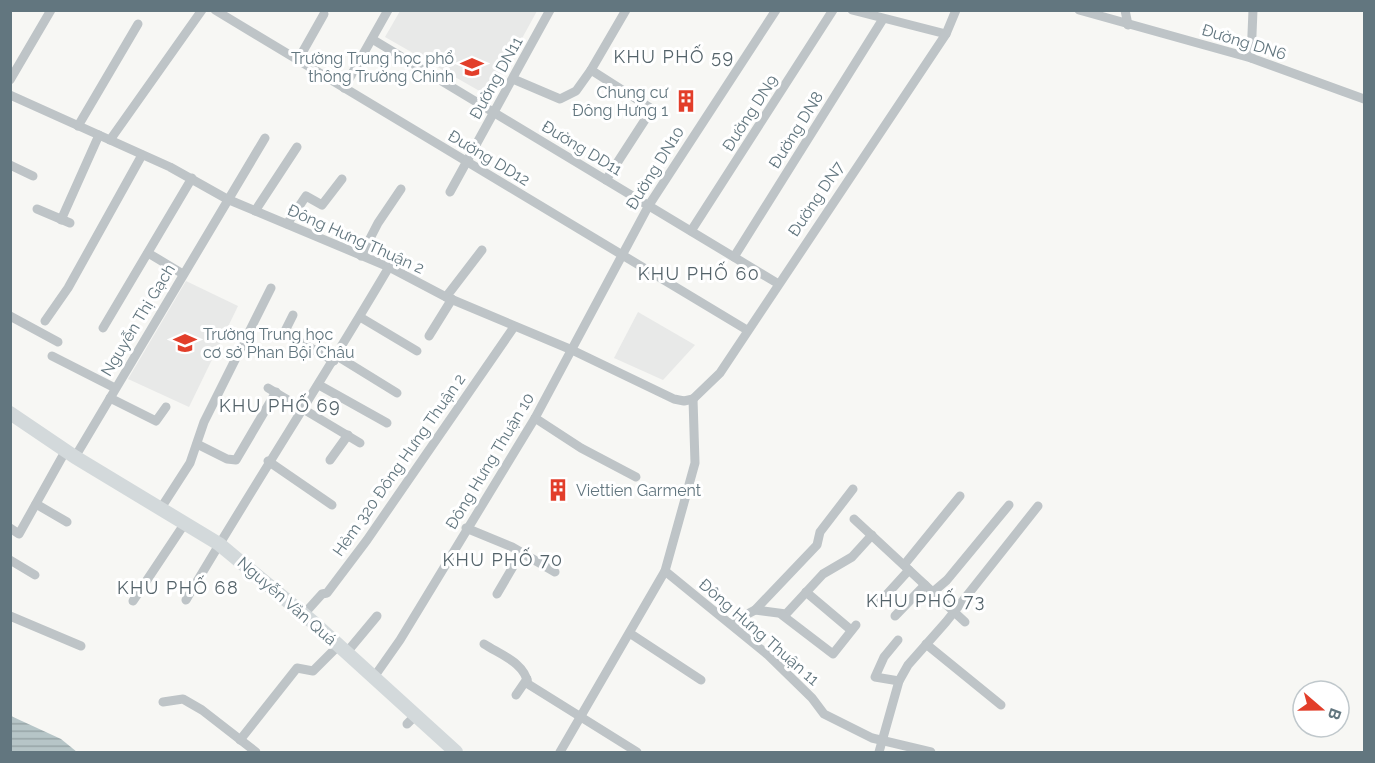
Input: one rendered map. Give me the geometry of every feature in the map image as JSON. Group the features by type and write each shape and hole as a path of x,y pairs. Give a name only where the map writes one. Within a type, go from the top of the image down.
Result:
{"main road":[{"name":"Nguyễn Văn Quá","path":"10,413 70,454 219,544 304,614 374,677 412,720 456,753"}],"street":[{"path":"10,80 51,10"},
{"path":"110,141 202,10"},
{"name":"Đường DD12","path":"215,10 747,330"},
{"path":"344,88 388,10"},
{"name":"Đường DN11","path":"450,192 550,10"},
{"path":"513,79 560,99 576,91 626,10"},
{"name":"Đường DN10","path":"573,350 649,205 776,10"},
{"name":"Đường DN9","path":"692,231 833,10"},
{"path":"852,10 946,34"},
{"name":"Đường DN7","path":"693,399 720,373 777,283 946,34 956,10"},
{"name":"Đường DN6","path":"1079,10 1251,58 1365,99"},
{"path":"1125,10 1128,25"},
{"path":"1251,58 1253,10"},
{"path":"298,60 324,14"},
{"name":"Đường DN8","path":"734,257 884,19"},
{"path":"78,126 138,24"},
{"name":"Đường DD11","path":"372,39 777,283"},
{"path":"591,70 652,108 606,180"},
{"name":"Đông Hưng Thuận 2","path":"10,95 142,154 192,178 227,199 389,267 449,298 573,350 674,399 684,401 693,399"},
{"path":"37,209 66,222 99,135"},
{"name":"Nguyễn Thị Gạch","path":"15,531 110,398 265,138"},
{"path":"255,211 297,147"},
{"path":"45,321 68,288 142,154"},
{"path":"10,165 33,176"},
{"path":"103,328 192,178"},
{"path":"287,224 306,196 322,204 342,179"},
{"path":"361,256 378,223 401,189"},
{"path":"429,336 449,298 482,250"},
{"path":"148,253 183,274"},
{"path":"186,600 268,460 319,385 389,267"},
{"path":"161,508 190,464 204,422 271,288"},
{"path":"293,315 284,333 335,358 397,393"},
{"path":"10,316 58,342"},
{"path":"360,317 417,351"},
{"name":"Hẻm 320 Đông Hưng Thuận 2","path":"304,614 322,594 327,592 367,540 514,327"},
{"name":"Đông Hưng Thuận 10","path":"374,677 400,640 466,528 535,418 573,350"},
{"path":"52,356 116,388"},
{"path":"319,385 387,423"},
{"path":"197,444 227,459 236,460 272,390 360,443"},
{"path":"110,398 156,421 166,407"},
{"path":"562,752 665,571 695,463 693,399"},
{"path":"535,418 581,448 636,477"},
{"path":"330,460 348,435"},
{"path":"268,460 332,505"},
{"path":"731,623 755,610 817,545 820,532 854,489"},
{"path":"879,603 960,496"},
{"path":"36,504 67,522"},
{"path":"933,592 947,580 1009,505"},
{"path":"879,753 899,681 908,665 1038,506"},
{"path":"854,519 965,622"},
{"path":"133,601 185,523"},
{"path":"466,528 521,553 555,572"},
{"path":"782,615 794,607 823,574 852,557 872,535"},
{"path":"497,594 521,553"},
{"path":"10,560 35,574"},
{"name":"Đông Hưng Thuận 11","path":"665,571 731,623 812,698 824,714 884,740 931,753"},
{"path":"895,616 925,585"},
{"path":"755,610 782,615 833,654 854,628 806,591"},
{"path":"10,616 81,646"},
{"path":"240,740 297,669 313,671 343,649 377,616"},
{"path":"631,634 701,680"},
{"path":"898,640 884,657 875,677 899,681"},
{"path":"484,644 516,663 526,673 528,684 637,753"},
{"path":"926,644 1001,705"},
{"path":"516,695 527,679"},
{"path":"163,702 183,699 256,753"}],"shaded area":[{"name":"Trường Trung học phổ thông Trường Chinh","path":"400,11 537,11 490,97 385,37"},
{"name":"Trường Trung học cơ sở Phan Bội Châu","path":"186,281 238,306 189,407 128,379"},
{"path":"638,312 695,345 663,380 614,358"},
{"path":"11,716 61,739 77,752 11,752"}],"place":[{"name":"Trường Trung học phổ thông Trường Chinh","path":"472,67"},
{"name":"Chung cư Đông Hưng 1","path":"686,101"},
{"name":"Trường Trung học cơ sở Phan Bội Châu","path":"185,343"},
{"name":"Viettien Garment","path":"558,490"}],"district":[{"name":"KHU PHỐ 59","path":"674,56"},
{"name":"KHU PHỐ 60","path":"699,273"},
{"name":"KHU PHỐ 69","path":"280,405"},
{"name":"KHU PHỐ 70","path":"503,559"},
{"name":"KHU PHỐ 68","path":"178,587"},
{"name":"KHU PHỐ 73","path":"926,600"}]}
